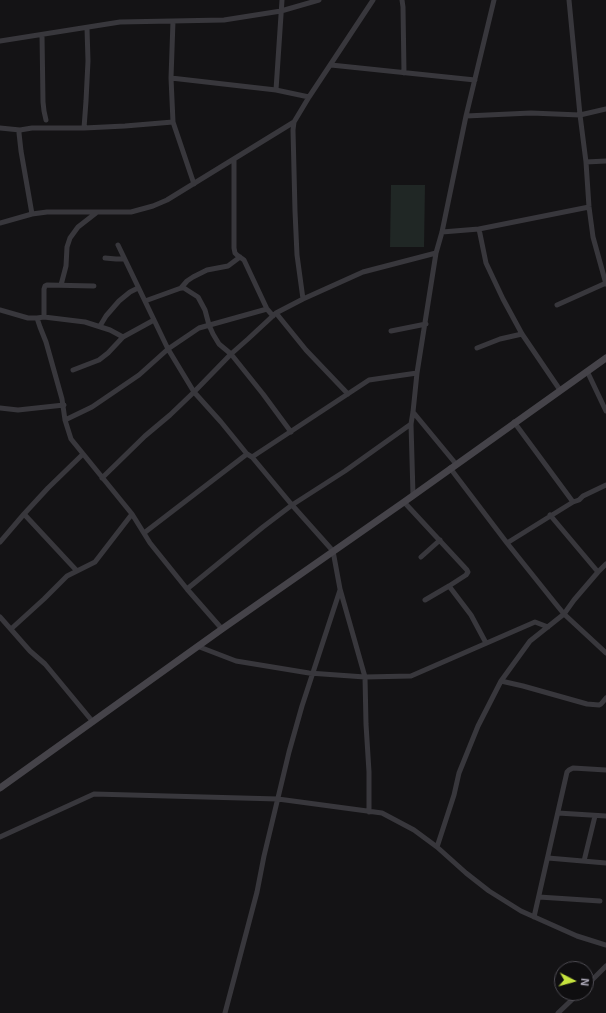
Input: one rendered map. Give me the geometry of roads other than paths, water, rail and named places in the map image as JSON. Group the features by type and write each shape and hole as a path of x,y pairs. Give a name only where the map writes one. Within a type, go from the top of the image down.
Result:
{"main road":[{"path":"0,788 197,646 404,502 514,422 606,358"}],"street":[{"path":"276,90 282,0"},
{"path":"0,41 120,22 224,20 281,11 320,0"},
{"path":"303,299 297,254 293,160 294,122 373,0"},
{"path":"402,0 404,73"},
{"path":"413,494 411,424 417,374 436,252 442,232 474,80 494,0"},
{"path":"557,305 606,284 593,237 589,207 586,162 569,0"},
{"path":"173,21 171,78 173,122 194,184"},
{"path":"84,128 88,61 87,28"},
{"path":"42,35 43,102 46,120"},
{"path":"331,65 474,80"},
{"path":"171,78 276,90 309,97"},
{"path":"466,116 531,113 580,115 606,109"},
{"path":"0,128 20,130 32,128 84,128 173,122"},
{"path":"0,223 32,214 47,212 131,212 138,210 167,200 294,122"},
{"path":"20,130 20,147 32,214"},
{"path":"234,160 235,253 244,260 267,308 348,394"},
{"path":"586,162 606,161"},
{"path":"442,232 479,229 589,207"},
{"path":"61,285 66,266 67,247 70,238 78,226 97,212"},
{"path":"479,229 486,263 522,334 560,390"},
{"path":"118,245 168,349 194,392 333,551 340,589 365,677 369,812"},
{"path":"102,478 145,436 194,392 230,354 274,314 363,272 436,252"},
{"path":"145,301 181,288 193,277 207,270 228,266 240,257"},
{"path":"105,258 124,259"},
{"path":"44,317 45,286 94,286"},
{"path":"100,326 106,316 120,301 130,292 138,288"},
{"path":"181,288 198,297 205,310 213,334 219,344 230,354 263,394 291,432"},
{"path":"65,420 92,407 139,375 168,349 199,328 267,308"},
{"path":"0,310 28,318 44,317 85,322 100,326 123,337"},
{"path":"37,318 46,342 64,405 65,420 71,439 132,514 150,543 222,629"},
{"path":"73,370 99,360 123,337 154,320"},
{"path":"391,331 426,324"},
{"path":"477,348 500,339 522,334"},
{"path":"587,371 606,411"},
{"path":"144,533 188,498 250,455 291,432 369,380 417,374"},
{"path":"0,408 18,410 64,405"},
{"path":"413,412 507,543 564,614 606,653"},
{"path":"514,422 573,502"},
{"path":"187,589 292,505 411,424"},
{"path":"0,542 48,488 83,454"},
{"path":"507,543 550,515 606,484"},
{"path":"404,502 468,572 466,575 426,600"},
{"path":"24,514 77,571"},
{"path":"11,629 67,576 95,562 132,514"},
{"path":"550,515 598,572"},
{"path":"421,557 440,540"},
{"path":"437,847 454,795 459,773 478,726 501,681 530,641 564,614 574,600 606,564"},
{"path":"449,586 471,615 486,643"},
{"path":"225,1013 257,892 291,744 340,589"},
{"path":"0,616 30,651 45,664 93,722"},
{"path":"197,646 236,661 313,673 365,677 411,676 535,622 548,627"},
{"path":"501,681 587,704 599,705 606,698"},
{"path":"534,917 567,772 573,768 606,770"},
{"path":"0,837 94,794 278,799 382,814 414,830 437,847 489,891 521,911 577,936 606,945"},
{"path":"558,813 606,816"},
{"path":"584,861 594,816"},
{"path":"548,858 606,863"},
{"path":"539,897 600,901"},
{"path":"594,978 606,966"},
{"path":"558,1013 571,1001"}]}
